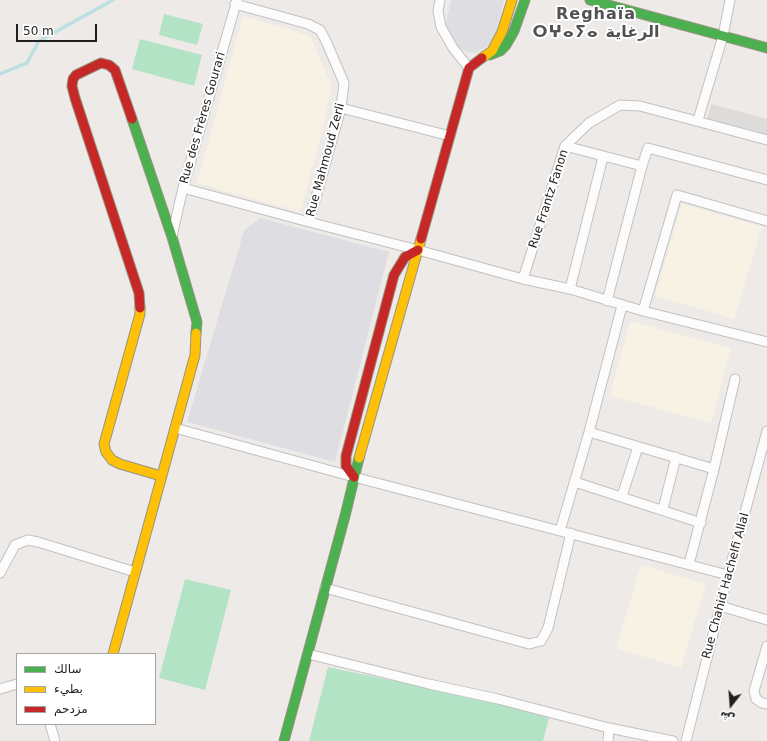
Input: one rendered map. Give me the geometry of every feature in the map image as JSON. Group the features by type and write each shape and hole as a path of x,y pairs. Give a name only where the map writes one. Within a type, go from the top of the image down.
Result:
{"main road":[{"path":"284,741 354,477 469,68 492,51 502,32 512,0"},
{"path":"484,58 500,51 506,45 514,31 525,0"},
{"path":"590,0 767,48"},
{"path":"113,653 160,476 195,355 197,322 172,237 115,70 109,65 101,63 76,75 72,79 72,86 140,303 140,314 104,444 106,452 112,460 120,464 160,476"},
{"path":"354,477 346,466 346,456 394,275 405,258 418,250"}],"street":[{"path":"440,0 438,11 441,27 453,48 469,68"},
{"path":"698,120 723,36 730,0"},
{"name":"Rue Mahmoud Zerli","path":"236,2 308,24 320,30 344,83 341,108 309,222 523,279 570,290 622,306 767,342"},
{"name":"Rue des Frères Gourari","path":"172,237 183,188 236,2"},
{"name":"Rue Frantz Fanon","path":"523,279 565,146 589,123 620,105 640,106 698,120 767,140"},
{"path":"341,108 450,136"},
{"path":"565,146 642,166"},
{"path":"607,301 648,148 767,180"},
{"path":"570,290 603,157"},
{"path":"183,188 309,222"},
{"path":"643,311 677,195 767,222"},
{"path":"560,531 589,432 622,306"},
{"path":"689,564 701,523 735,379"},
{"path":"175,428 354,477 728,575"},
{"name":"Rue Chahid Hachelfi Allal","path":"686,741 728,575 767,431"},
{"path":"589,432 714,469"},
{"path":"622,496 638,447"},
{"path":"663,510 676,457"},
{"path":"575,482 622,496 701,523"},
{"path":"325,588 529,644 541,641 548,628 571,533"},
{"path":"0,573 15,545 28,540 135,572"},
{"path":"720,606 767,620"},
{"path":"767,646 766,655 754,691 756,699 767,704"},
{"path":"308,654 429,684 498,699 609,728 673,741"},
{"path":"0,689 16,684"},
{"path":"50,725 55,741"},
{"path":"608,741 609,728"}],"shaded area":[{"path":"451,0 504,0 495,36 489,45 476,53 468,52 457,46 449,34 446,23"},
{"path":"243,16 310,36 332,86 323,129 300,212 197,183"},
{"path":"711,104 767,119 767,136 707,120"},
{"path":"682,204 762,227 734,319 655,296"},
{"path":"260,218 389,252 335,462 187,422 244,231"},
{"path":"630,321 731,348 711,423 610,396"},
{"path":"641,565 706,584 681,668 616,648"}],"green space":[{"path":"164,14 203,24 197,45 159,35"},
{"path":"140,39 202,55 194,86 132,69"},
{"path":"185,579 231,590 205,690 159,678"},
{"path":"328,667 550,714 543,741 309,741"}],"waterway":[{"path":"0,74 27,63 39,41 113,0"}],"traffic: fast":[{"path":"490,55 500,51 506,45 514,31 525,0"},
{"path":"590,0 767,48"},
{"path":"132,119 172,237 197,322 196,333"},
{"path":"284,741 345,516 359,458"}],"traffic: slow":[{"path":"482,58 492,51 502,32 512,0"},
{"path":"359,458 421,239"},
{"path":"140,308 140,314 104,444 106,452 112,460 120,464 161,476"},
{"path":"113,653 195,355 196,333"}],"traffic: jam":[{"path":"421,239 469,68 482,58"},
{"path":"132,119 115,70 109,65 101,63 76,75 73,79 72,86 75,98 139,293 140,308"},
{"path":"354,477 346,466 346,456 394,275 405,257 418,250"}],"district":[{"name":"Reghaïa ⵔⵖⴰⵢⴰ الرغاية","path":"596,24"}]}
